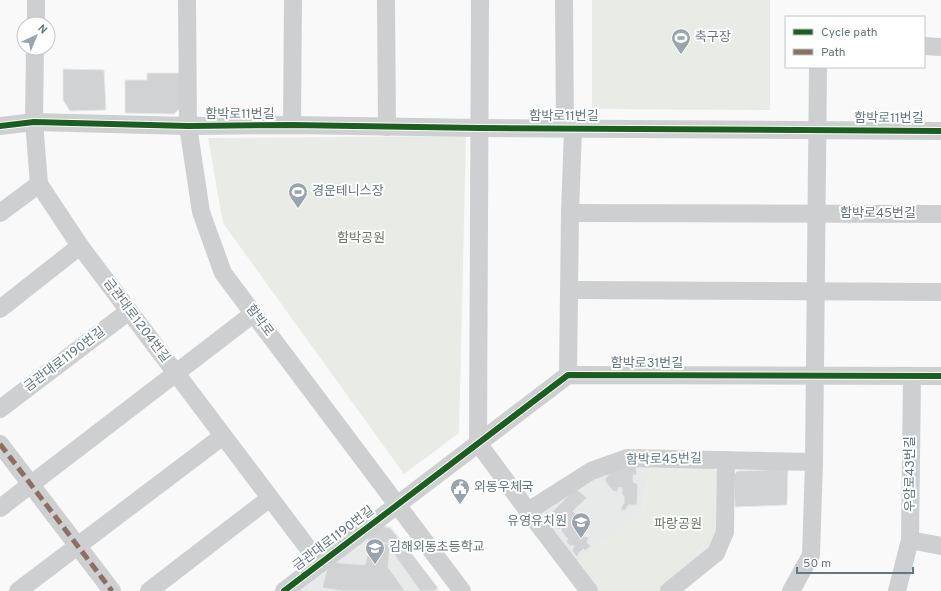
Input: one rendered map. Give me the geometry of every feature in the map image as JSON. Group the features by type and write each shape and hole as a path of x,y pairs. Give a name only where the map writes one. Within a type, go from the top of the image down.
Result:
{"street":[{"path":"36,0 36,16"},
{"name":"함박로","path":"187,0 188,126 201,212 224,273 253,314 462,591"},
{"name":"함박로11번길","path":"292,125 293,0"},
{"path":"386,0 387,127"},
{"path":"480,0 478,443 528,512 589,591"},
{"name":"함박로11번길","path":"564,0 569,128"},
{"path":"925,46 941,47"},
{"name":"금관대로1204번길","path":"35,56 34,122 39,184 80,246 320,564"},
{"path":"791,591 811,555 814,462 818,68"},
{"path":"0,126 34,122"},
{"name":"함박로11번길","path":"34,122 188,126 292,125 480,128 941,131"},
{"path":"397,504 568,375 570,290 569,128"},
{"path":"0,213 39,184"},
{"name":"함박로45번길","path":"570,213 941,214"},
{"path":"0,309 80,246"},
{"path":"570,290 941,292"},
{"name":"금관대로1190번길","path":"0,409 129,311"},
{"path":"0,508 253,314"},
{"name":"함박로31번길","path":"568,375 941,376"},
{"name":"우암로43번길","path":"897,591 910,540 912,376"},
{"path":"18,591 224,436"},
{"path":"0,444 112,591"},
{"name":"함박로45번길","path":"528,512 591,471 627,458 814,462"},
{"path":"669,591 701,567 716,553 725,532 726,460"},
{"path":"149,591 270,498"},
{"name":"금관대로1190번길","path":"284,591 397,504"},
{"path":"910,540 941,546"}],"shaded area":[{"name":"유영유치원","path":"651,464 642,511 574,565 534,512 586,475"},
{"name":"김해외동초등학교","path":"382,525 391,527 440,591 297,591"}],"green space":[{"name":"축구장","path":"592,0 770,0 770,110 592,109"},
{"name":"함박공원","path":"466,136 459,433 404,474 223,223 208,138"},
{"name":"파랑공원","path":"651,464 710,465 721,474 717,536 706,553 671,591 596,591 574,565 642,511"}],"building":[{"path":"63,69 104,70 106,110 70,111 63,100"},
{"path":"147,73 183,73 184,104 174,114 125,113 125,80 147,80"},
{"path":"636,466 637,475 633,475 633,480 634,483 637,483 638,487 637,505 628,505 626,510 622,511 621,508 624,503 624,496 622,495 622,488 619,487 617,492 613,491 605,479 609,474 607,474 621,467"},
{"path":"788,469 787,505 735,507 734,475 737,471"},
{"path":"575,489 587,498 573,511 576,514 576,520 578,523 576,526 584,537 586,536 589,538 587,542 591,546 585,551 583,549 577,557 572,551 574,546 572,545 571,547 566,541 568,539 561,531 561,528 559,530 548,516"},
{"path":"383,526 390,528 399,539 394,544 368,541 368,538"},
{"path":"402,541 438,588 434,591 420,591 391,550"},
{"path":"370,543 390,544 388,567 405,591 343,591 322,588 329,562 365,565"}],"marked path":[{"path":"0,444 112,591"}],"cycle path":[{"path":"0,126 34,122 188,126 292,125 480,128 941,131"},
{"path":"284,591 568,375 941,376"}],"place":[{"name":"축구장","path":"681,55"},
{"name":"경운테니스장","path":"298,209"},
{"name":"외동우체국","path":"460,505"},
{"name":"유영유치원","path":"581,539"},
{"name":"김해외동초등학교","path":"375,565"}]}
